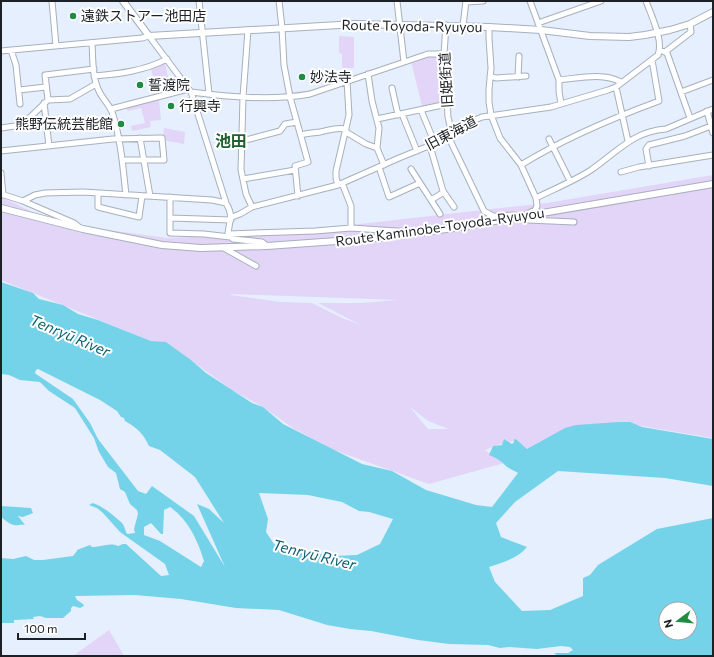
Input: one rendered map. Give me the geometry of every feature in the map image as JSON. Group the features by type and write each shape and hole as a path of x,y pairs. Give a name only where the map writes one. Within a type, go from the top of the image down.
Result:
{"main road":[{"path":"123,1 149,36"},
{"name":"Route Toyoda-Ryuyou","path":"149,36 356,24 400,24 489,27 541,30 610,37 629,37 657,33 690,24 713,12"},
{"name":"Route Kaminobe-Toyoda-Ryuyou","path":"1,208 83,230 162,245 187,247 267,246 371,239 417,233 522,217 713,184"}],"street":[{"path":"52,1 56,46"},
{"path":"199,1 208,94"},
{"path":"279,1 284,65 290,97 308,162 295,166 298,196"},
{"path":"397,1 404,62"},
{"path":"463,26 466,2 484,1"},
{"path":"530,1 559,80 561,104"},
{"path":"538,23 601,1"},
{"path":"646,1 663,51 667,53 690,118"},
{"name":"旧東海道","path":"231,218 252,207 340,184 432,145 470,122 491,115 538,109 561,104 616,86 691,32 690,24"},
{"name":"旧姫街道","path":"446,26 444,54 450,135 484,211 493,216 514,215 528,220 574,222"},
{"path":"489,27 488,38 491,58 489,89 491,115 500,138 521,165 536,198 537,206 535,210 522,217"},
{"path":"248,30 243,97 241,170 246,194 252,207"},
{"path":"1,51 142,38 149,36 190,90 226,203 230,210 231,218 229,236"},
{"path":"92,43 94,76 99,92 113,114 122,160 126,195"},
{"path":"11,50 16,65 20,104"},
{"path":"111,109 190,90 208,94 243,97 290,97 310,94 428,54 444,54"},
{"path":"518,76 519,56"},
{"path":"94,76 131,72 158,64 167,59"},
{"path":"521,165 538,155 622,114 659,101 652,60"},
{"path":"49,146 45,75 94,69"},
{"path":"368,74 379,128 377,148 388,197 420,183"},
{"path":"490,76 496,78 526,76"},
{"path":"559,80 596,77 615,79 621,82"},
{"path":"681,92 713,80"},
{"path":"348,81 349,115 336,171 336,178 351,206 351,228"},
{"path":"1,128 22,125 46,102 70,99 96,84"},
{"path":"616,86 628,141"},
{"path":"19,90 46,87"},
{"path":"392,88 400,115 417,151"},
{"path":"377,119 447,104"},
{"path":"536,198 590,171 632,138 660,129 666,129 713,109"},
{"path":"420,110 432,145 437,175 444,192 454,207"},
{"path":"707,111 713,132"},
{"path":"242,140 280,131 285,124 297,122"},
{"path":"650,166 646,149 650,145 685,136 711,126"},
{"path":"301,135 322,132 339,127 366,144 377,148"},
{"path":"140,138 150,196"},
{"path":"1,151 118,139 162,138 164,160 122,160"},
{"path":"549,139 570,182"},
{"path":"621,172 713,155"},
{"path":"411,169 440,214"},
{"path":"243,179 296,170"},
{"path":"1,172 2,195 23,201 74,223 83,230"},
{"path":"431,200 444,192"},
{"path":"23,201 35,195 45,193 98,193 212,200 226,203"},
{"path":"98,193 98,207 139,217 142,196"},
{"path":"170,197 170,233 229,236 351,228 417,233"},
{"path":"170,218 231,218"},
{"path":"229,236 233,239 262,242 267,246"},
{"path":"222,247 256,266"}],"shaded area":[{"path":"339,36 354,37 354,68 342,68 342,54 339,53"},
{"path":"428,54 444,54 447,104 423,110 411,61"},
{"path":"165,63 168,78 154,81 151,68"},
{"path":"159,100 161,120 150,121 151,127 132,131 131,126 145,123 141,108 127,111 127,106"},
{"path":"164,128 185,132 184,144 163,140"},
{"path":"713,175 713,438 618,422 527,449 517,440 497,445 485,450 504,463 429,484 331,449 293,428 263,407 232,390 170,345 151,341 1,280 1,197 56,223 167,238 281,233 547,203","holes":["231,294 398,300 361,303 318,303 361,325 342,318 312,303 280,302","409,406 428,421 449,429 428,429"]},
{"path":"109,630 124,656 73,656"}],"water":[{"name":"Tenryū River","path":"1,282 33,293 39,299 63,305 78,314 98,320 151,341 166,342 206,373 252,403 263,407 283,424 362,464 392,471 426,490 476,505 492,507 518,473 489,455 493,446 502,445 504,439 512,444 514,439 517,440 527,449 565,428 576,425 630,422 642,427 713,439 713,486 665,478 558,471 515,502 496,523 501,537 527,547 519,554 505,562 489,567 495,582 522,611 550,610 583,596 583,578 590,575 598,565 657,529 713,518 713,656 558,656 554,653 568,653 573,650 570,647 561,646 537,649 509,647 500,648 488,645 449,644 327,625 279,610 236,608 181,599 135,595 75,596 84,606 80,608 73,606 71,611 63,618 46,618 40,616 33,617 34,619 14,620 14,623 1,623 1,558 13,559 26,556 34,560 43,560 73,556 77,550 90,545 95,547 107,545 118,546 126,544 161,576 169,575 165,564 120,532 97,508 89,505 93,503 108,512 122,523 127,534 135,533 134,529 138,514 137,510 130,504 125,492 120,489 116,473 108,467 99,452 94,438 75,408 49,391 40,382 20,380 9,375 1,374","holes":["38,369 100,400 117,411 125,421 139,431 149,446 160,450 195,477 224,523 209,509 197,504 225,567 194,516 152,486 146,494 138,491 98,439 90,423 73,399 36,374 36,370","259,493 308,495 342,502 359,511 369,512 393,519 380,544 357,555 335,556 305,554 274,544 266,532 268,519","170,507 182,518 192,531 202,553 204,561 201,567 160,541 144,535 144,527 151,523 161,534 163,534 164,510"]},
{"path":"1,506 31,508 33,513 23,517 18,516 25,525 14,525 1,517"}],"place":[{"name":"遠鉄ストアー池田店","path":"73,16"},
{"name":"妙法寺","path":"302,77"},
{"name":"誓渡院","path":"140,85"},
{"name":"行興寺","path":"171,106"},
{"name":"熊野伝統芸能館","path":"121,124"}],"district":[{"name":"池田","path":"231,141"}]}
